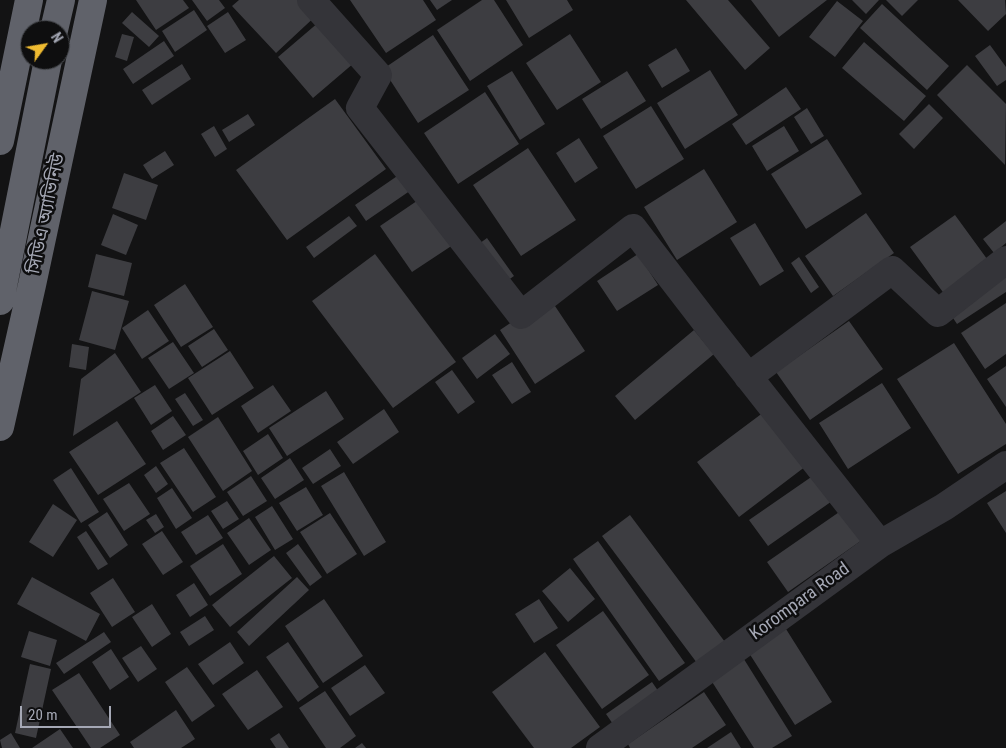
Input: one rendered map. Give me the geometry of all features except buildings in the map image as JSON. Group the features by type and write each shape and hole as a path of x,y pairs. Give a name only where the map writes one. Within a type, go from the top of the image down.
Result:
{"highway":[{"path":"0,141 29,0"},
{"path":"56,20 61,0"},
{"name":"সিডিএ অ্যাভিনিউ","path":"0,427 93,0"},
{"path":"0,301 46,70"}],"street":[{"path":"311,0 378,75 360,108 521,315 633,228 880,544"},
{"path":"748,377 892,270 938,313 1006,260"},
{"name":"Korompara Road","path":"600,748 880,544 944,507 1006,465"}]}
